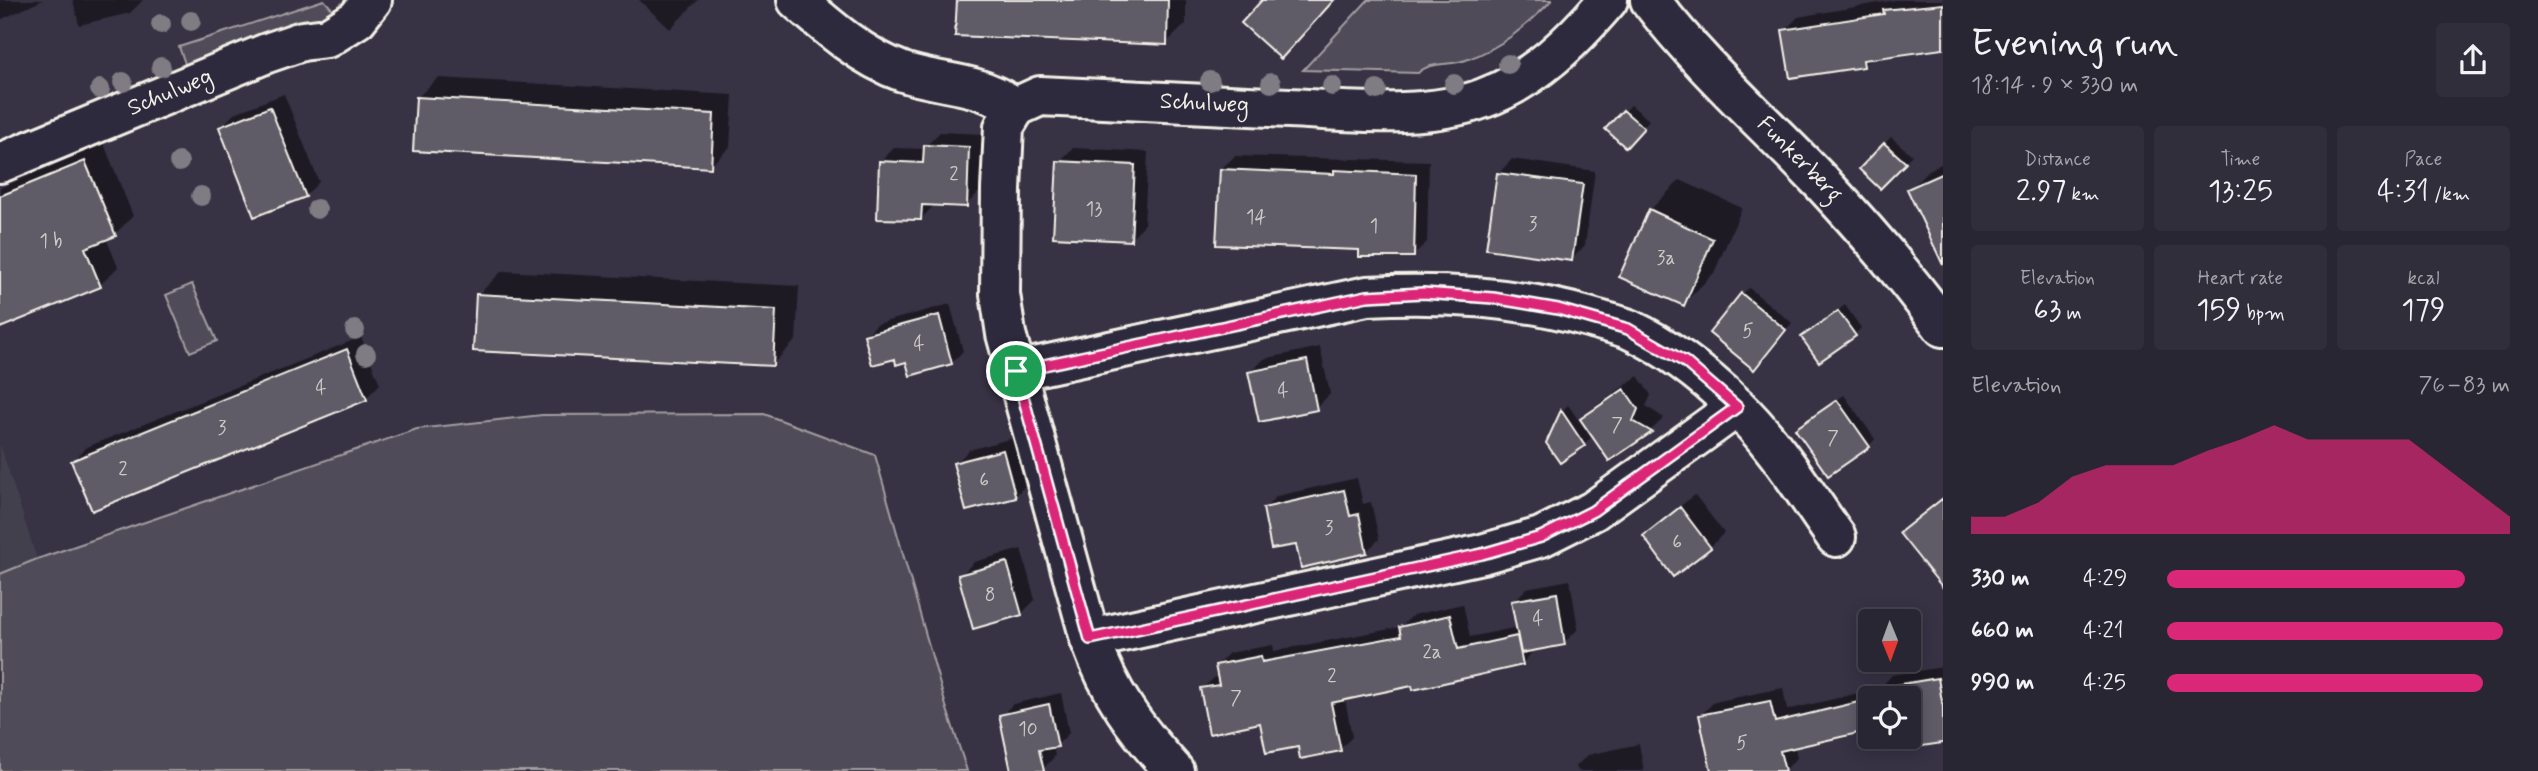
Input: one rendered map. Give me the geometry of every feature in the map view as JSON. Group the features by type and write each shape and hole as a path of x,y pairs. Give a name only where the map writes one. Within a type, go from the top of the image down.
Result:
{"street":[{"name":"Schulweg","path":"0,163 267,53 302,41 327,38 357,19 372,0"},
{"path":"797,0 844,40 881,62 929,79 977,89 1016,107 1004,127 999,244 1000,295 1006,334 1090,639 1102,672 1117,700 1174,771"},
{"name":"Schulweg","path":"1016,107 1040,96 1321,109 1436,109 1484,98 1525,77 1564,48 1608,0"},
{"name":"Funkerberg","path":"1650,0 1680,40 1822,183 1870,236 1943,327"},
{"path":"1016,371 1367,296 1423,293 1493,298 1558,309 1628,329 1685,362 1737,407 1769,444 1836,537"},
{"path":"1090,639 1482,554 1541,537 1593,511 1737,407"}],"shaded area":[{"path":"324,0 335,12 311,24 187,69 179,47"},
{"path":"1368,0 1552,0 1502,43 1460,62 1434,65 1418,73 1303,70"},
{"path":"192,284 217,341 190,352 166,295"},
{"path":"764,414 875,455 967,771 0,771 0,574 417,429 542,415"},
{"path":"0,444 37,559 0,574"}],"building":[{"path":"957,0 1168,0 1167,45 955,36"},
{"path":"1262,0 1334,0 1281,59 1241,23"},
{"path":"1943,4 1943,49 1863,60 1864,67 1790,78 1782,30 1884,14 1883,10"},
{"path":"416,97 714,114 711,168 413,151"},
{"path":"270,107 306,197 254,217 219,127"},
{"path":"1623,110 1644,128 1626,148 1605,129"},
{"path":"1884,143 1906,163 1880,189 1859,169"},
{"path":"924,145 969,147 967,207 922,205 921,220 877,219 879,161 923,163"},
{"path":"85,161 116,236 85,248 101,287 0,328 0,196"},
{"path":"1057,161 1135,165 1131,241 1053,237"},
{"path":"1220,169 1416,174 1414,257 1359,257 1359,250 1216,245"},
{"path":"1497,173 1583,184 1572,261 1486,249"},
{"path":"1943,173 1943,265 1907,189"},
{"path":"1649,209 1713,239 1684,306 1619,277"},
{"path":"1741,293 1786,330 1754,370 1709,333"},
{"path":"476,294 776,310 773,366 473,351"},
{"path":"1838,311 1856,336 1819,362 1801,337"},
{"path":"939,315 952,364 910,376 906,362 896,365 895,359 872,365 864,335"},
{"path":"347,349 367,400 92,511 71,461"},
{"path":"1307,360 1317,410 1259,422 1248,372"},
{"path":"1624,389 1638,409 1633,421 1652,432 1609,461 1580,419"},
{"path":"1837,400 1870,447 1828,476 1795,429"},
{"path":"1561,410 1585,446 1560,463 1546,443"},
{"path":"1003,450 1016,498 966,511 953,463"},
{"path":"1344,490 1350,516 1359,514 1367,553 1301,568 1296,545 1271,549 1263,508"},
{"path":"1943,498 1943,588 1899,533"},
{"path":"1680,507 1711,548 1673,577 1643,536"},
{"path":"1007,562 1022,615 973,629 958,575"},
{"path":"1557,593 1565,645 1521,653 1511,601"},
{"path":"1450,615 1458,649 1517,636 1523,665 1413,690 1412,686 1331,703 1341,751 1300,759 1298,747 1266,753 1260,723 1209,734 1200,688 1219,685 1215,665 1261,656 1262,662 1401,636 1399,627"},
{"path":"1938,678 1943,707 1943,743 1921,746 1921,686 1889,686"},
{"path":"1770,701 1775,722 1858,702 1858,733 1780,751 1785,771 1711,771 1699,715"},
{"path":"1049,704 1058,747 1039,750 1044,771 1011,771 999,715"}],"route":[{"path":"1423,293 1493,298 1558,309 1628,329 1685,362 1737,407 1593,511 1541,537 1482,554 1090,639 1016,371 1367,296 1423,293"}]}
